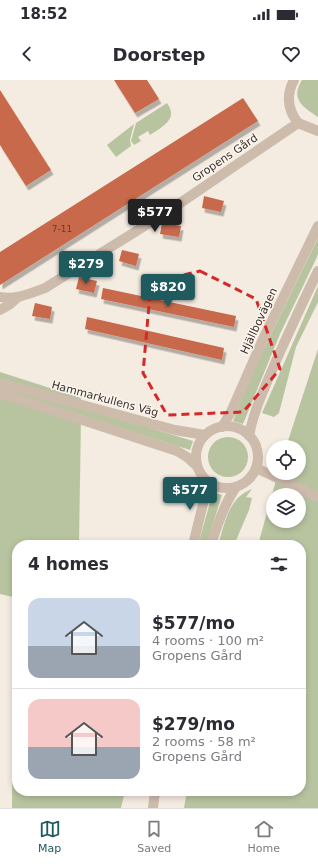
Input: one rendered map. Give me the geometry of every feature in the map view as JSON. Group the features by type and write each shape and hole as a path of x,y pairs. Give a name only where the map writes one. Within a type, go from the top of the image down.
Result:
{"street":[{"path":"294,80 289,105 290,110 298,123 318,131"},
{"name":"Gropens Gård","path":"0,297 27,295 45,288 173,208 298,123"},
{"name":"Hjällbovägen","path":"222,427 232,412 264,338 318,226"},
{"path":"249,436 252,421 262,394 298,311 318,271"},
{"path":"0,310 9,305 18,296"},
{"name":"Hammarkullens Väg","path":"0,384 175,430 205,435"},
{"path":"0,393 177,451 197,466"},
{"path":"231,426 239,429 249,436 254,442 258,453 256,468 248,480 236,487 227,489 218,488 207,481 197,466 196,457 197,448 205,435 222,427 231,426"},
{"path":"256,468 318,497"},
{"path":"194,540 207,481"},
{"path":"212,540 217,524 230,496 236,487"},
{"path":"153,808 154,796"}],"highlighted area":[{"path":"200,271 256,299 280,369 243,412 167,415 143,373 151,283"}],"green space":[{"path":"302,80 318,80 318,117 307,110 300,102 297,92"},
{"path":"167,103 171,114 168,122 150,135 148,131 138,137 141,141 134,145 131,141 136,123"},
{"path":"134,124 130,140 131,146 116,157 107,145"},
{"path":"318,238 318,254 316,259 280,334 243,424 233,421 253,371"},
{"path":"318,286 318,302 296,347 279,413 274,417 262,413"},
{"path":"318,349 318,808 184,808 186,796 306,796 306,540 259,540 266,516 266,528 306,528 306,488 274,488 276,480 306,480 306,440 288,440"},
{"path":"0,372 81,398 81,409 117,418 193,441 190,450 81,415 79,540 12,540 12,597 0,594"},
{"path":"232,437 239,440 245,446 248,457 247,465 239,474 232,477 224,477 217,474 209,465 208,453 211,446 220,438"},
{"path":"252,489 246,497 252,498 249,510 236,540 220,540 229,512 238,498"},
{"path":"213,492 222,495 208,540 199,540"},
{"path":"12,796 124,796 121,808 12,808"}],"building":[{"path":"114,80 147,80 159,99 135,113"},
{"path":"0,90 51,170 26,186 0,145"},
{"path":"243,98 258,121 0,285 0,252"},
{"path":"204,196 224,201 221,212 202,208"},
{"path":"162,223 181,226 179,237 160,234"},
{"path":"122,250 139,254 136,266 119,261"},
{"path":"79,277 97,281 94,293 76,289"},
{"path":"103,288 236,316 234,327 101,299"},
{"path":"35,303 52,307 50,319 32,316"},
{"path":"87,317 224,348 222,360 85,329"}]}
